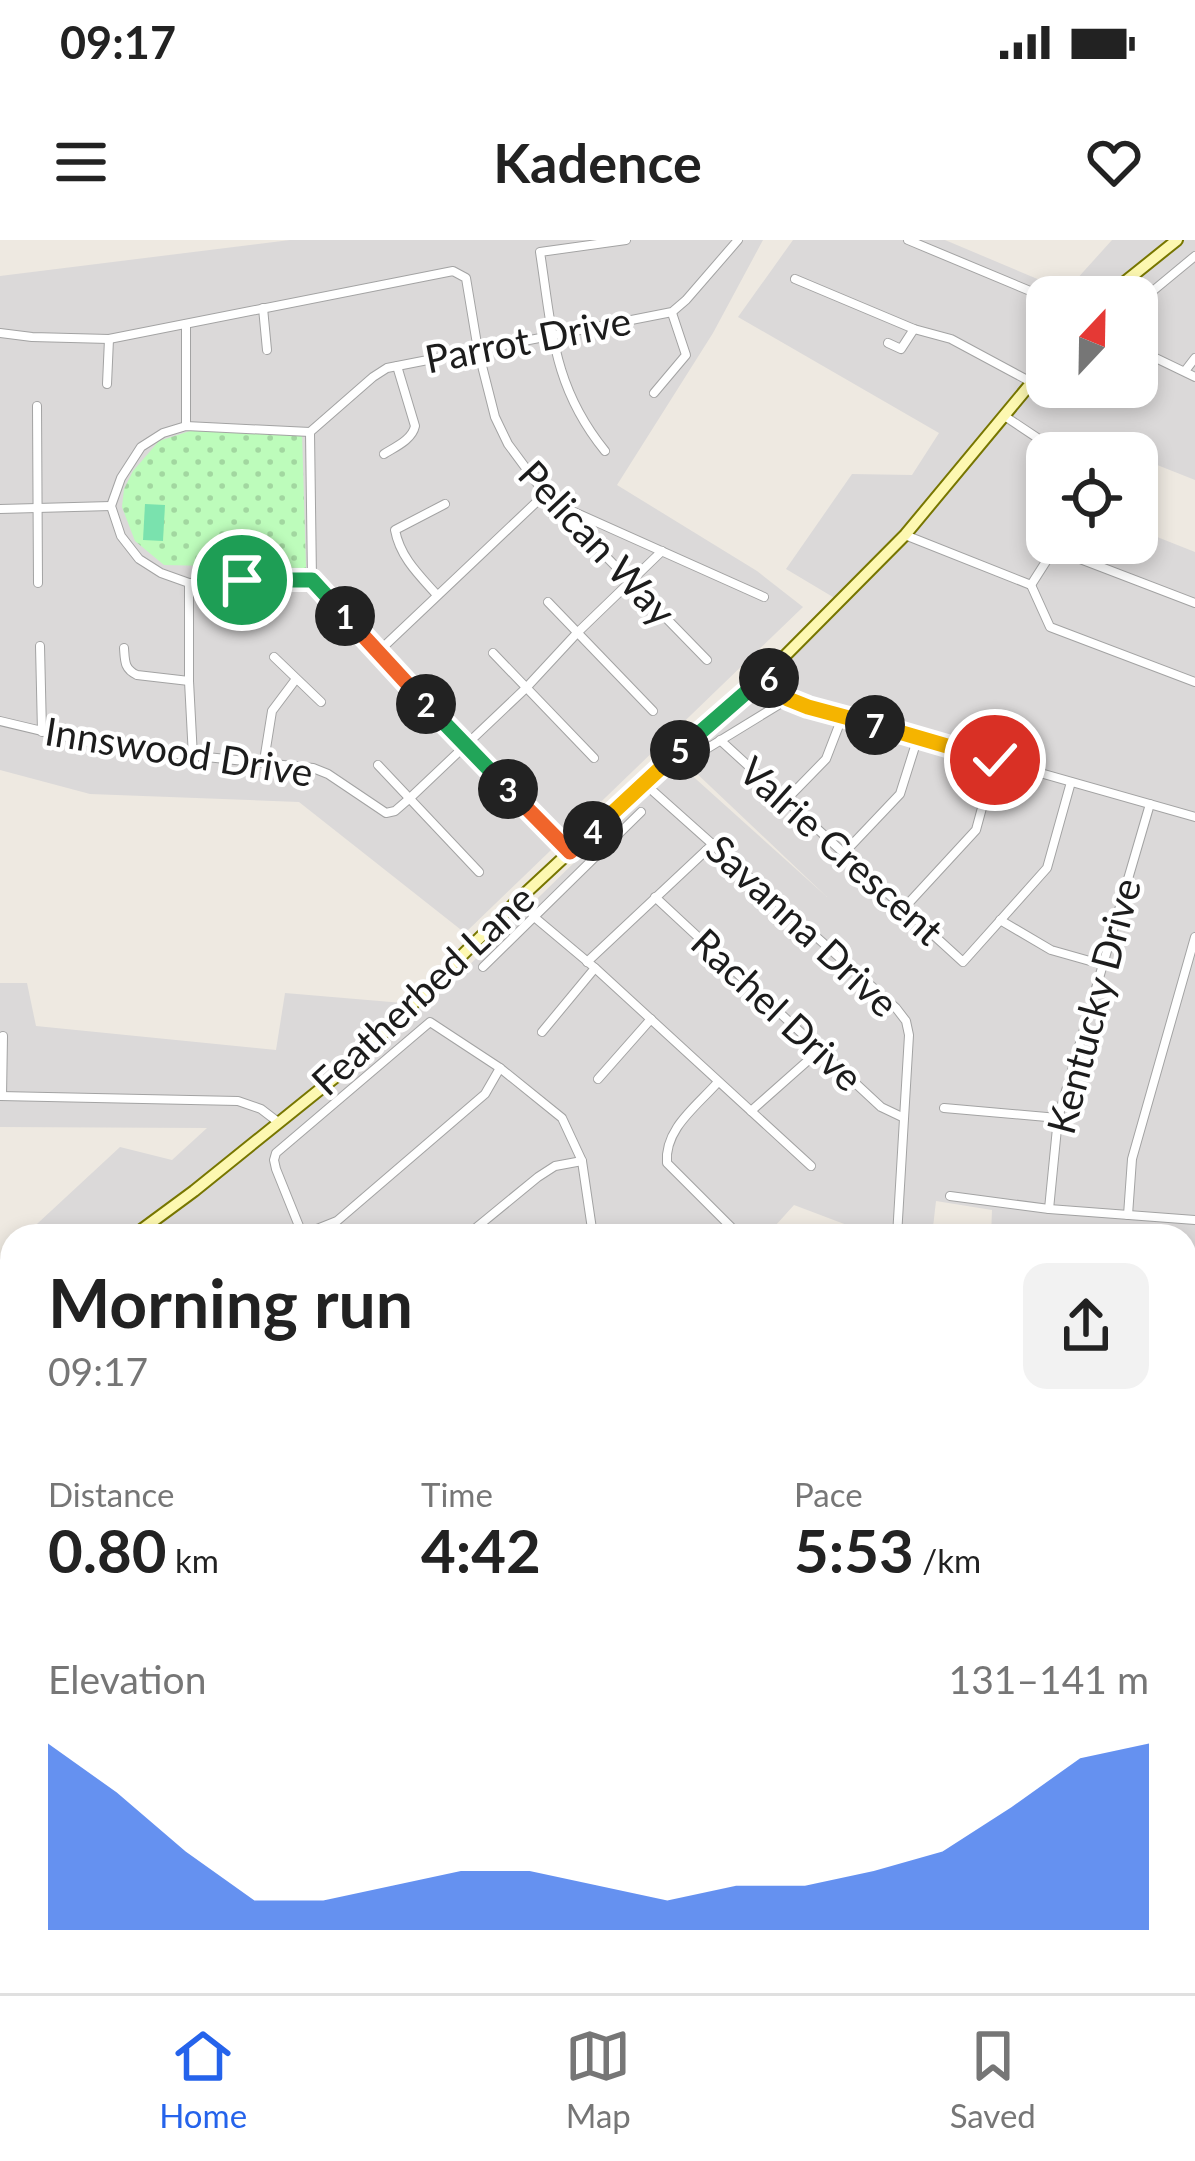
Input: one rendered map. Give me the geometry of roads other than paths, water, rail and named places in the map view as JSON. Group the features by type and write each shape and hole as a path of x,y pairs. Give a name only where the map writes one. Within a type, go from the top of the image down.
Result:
{"main road":[{"path":"1132,276 1177,240"},
{"name":"Featherbed Lane","path":"149,1224 334,1078 675,754 766,675 905,535 1026,391"}],"street":[{"path":"605,451 583,424 564,384 540,252 626,240"},
{"name":"Parrot Drive","path":"310,432 373,377 397,366 672,312 738,240"},
{"path":"908,240 1026,289"},
{"path":"1158,287 1195,256"},
{"name":"Pelican Way","path":"263,308 453,271 466,278 478,350 495,416 508,444 545,494 706,660"},
{"path":"795,278 951,340 1026,380"},
{"path":"0,333 110,339 263,308 267,350"},
{"path":"654,393 686,355 672,312"},
{"path":"186,324 186,426"},
{"path":"888,343 901,349 914,328"},
{"path":"107,384 110,339"},
{"path":"1185,371 1195,358"},
{"path":"1158,359 1195,376"},
{"path":"384,454 408,438 415,426 397,366"},
{"path":"37,406 38,583"},
{"path":"1006,417 1028,432"},
{"path":"312,580 189,583 161,573 139,559 121,536 111,506 121,478 142,447 186,426 310,432 312,580 570,852"},
{"path":"378,652 545,494"},
{"path":"554,503 764,597"},
{"path":"437,596 406,560 394,530 445,504"},
{"path":"0,509 111,506"},
{"path":"905,535 1031,585 1050,627 1195,682"},
{"path":"1031,585 1054,549 1195,603"},
{"path":"410,798 662,551"},
{"path":"189,583 193,758"},
{"path":"548,602 653,711"},
{"path":"40,646 42,732"},
{"path":"124,648 130,672 189,681"},
{"path":"493,653 594,758"},
{"path":"274,657 321,702"},
{"path":"766,675 788,699 1195,817"},
{"path":"265,761 272,711 296,679"},
{"name":"Valrie Crescent","path":"691,759 788,699"},
{"path":"787,799 826,759 843,716"},
{"name":"Innswood Drive","path":"0,721 109,747 313,768 386,814 410,798"},
{"path":"844,854 900,794 918,737"},
{"name":"Valrie Crescent","path":"719,740 962,962 1047,868 1071,782"},
{"path":"905,907 976,830 995,760"},
{"path":"378,765 478,872"},
{"name":"Savanna Drive","path":"645,784 906,1021 909,1035 897,1224"},
{"name":"Kentucky Drive","path":"1048,1209 1058,1118 1150,804"},
{"path":"483,967 641,812"},
{"path":"542,1032 591,965 714,843"},
{"name":"Rachel Drive","path":"656,897 881,1107 902,1117"},
{"path":"533,916 811,1166"},
{"path":"1000,920 1052,950 1104,965"},
{"path":"1128,1215 1132,1159 1195,937"},
{"path":"598,1079 651,1019"},
{"path":"298,1224 276,1169 276,1153 430,1022 500,1068 562,1118 582,1161 591,1224"},
{"path":"3,1036 1,1096 238,1101 261,1108 279,1123"},
{"path":"751,1111 821,1049"},
{"path":"330,1224 484,1094 500,1068"},
{"path":"334,1078 345,1093"},
{"path":"718,1082 672,1133 667,1163 728,1224"},
{"path":"944,1108 1058,1118"},
{"path":"481,1224 555,1166 582,1161"},
{"path":"950,1196 1195,1220"}]}
